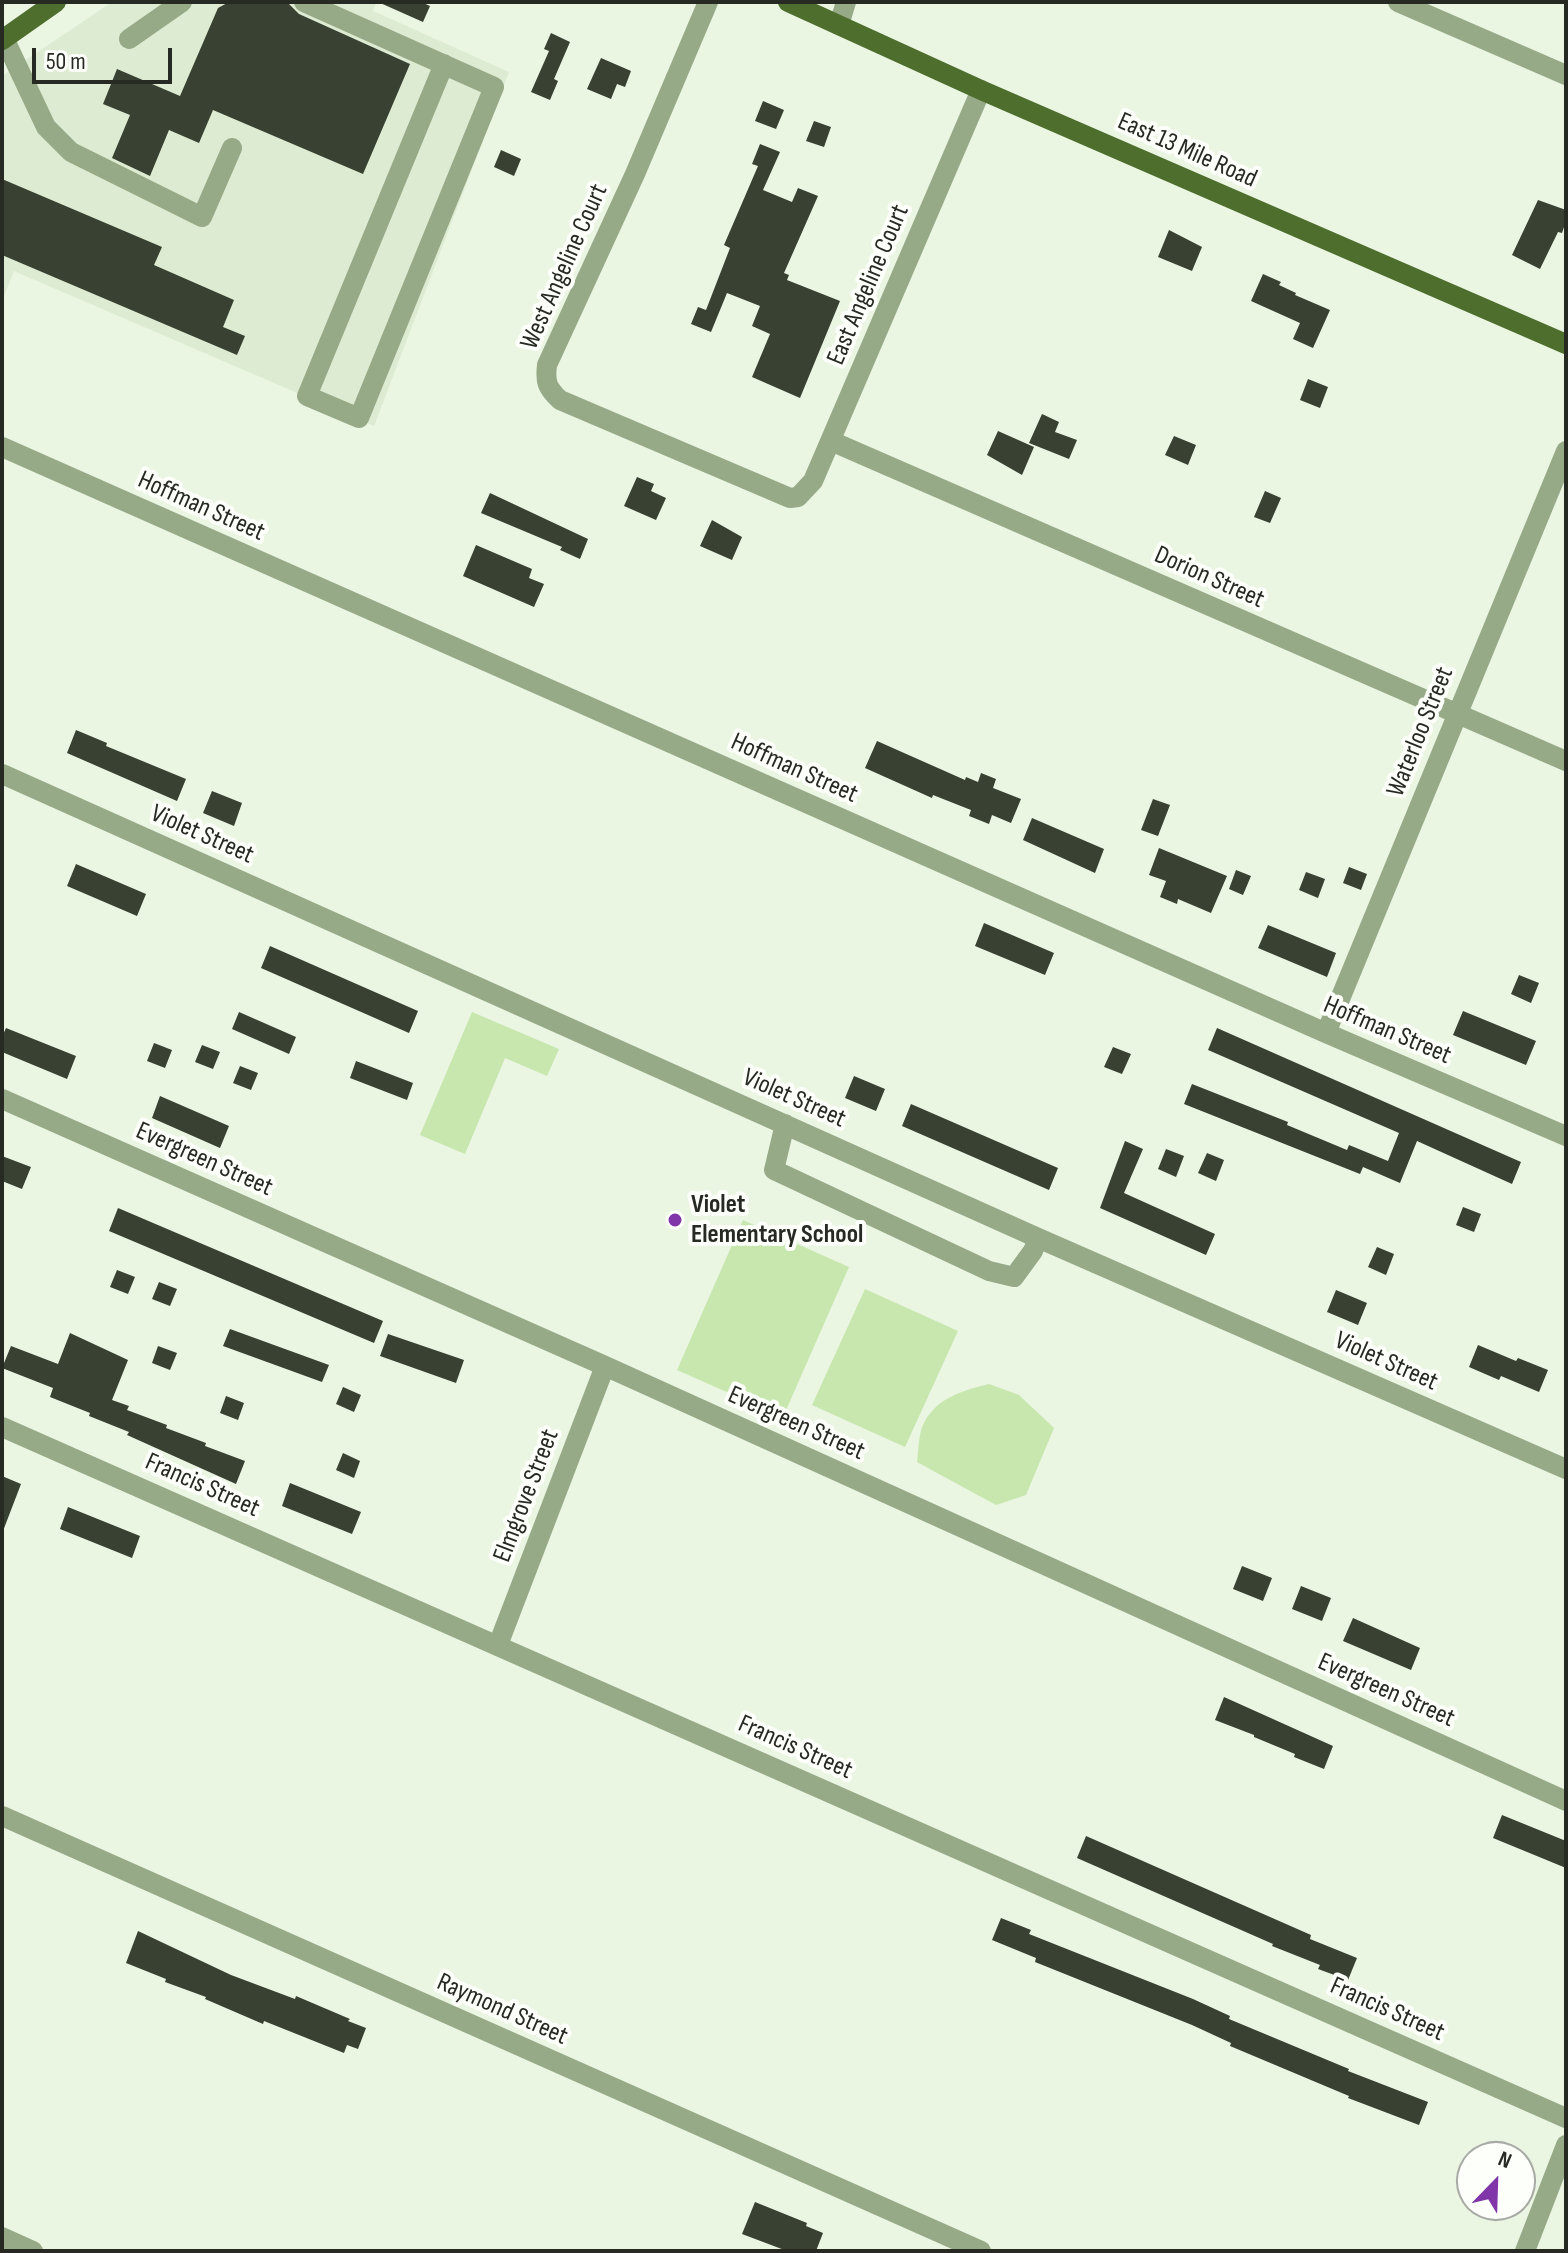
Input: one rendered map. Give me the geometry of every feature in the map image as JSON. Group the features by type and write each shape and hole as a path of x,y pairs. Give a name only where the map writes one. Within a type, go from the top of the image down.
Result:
{"main road":[{"path":"3,39 56,2"},
{"name":"East 13 Mile Road","path":"788,2 981,90 1566,344"}],"street":[{"path":"129,39 182,2"},
{"path":"304,2 444,64 494,87 359,418 307,396 444,64"},
{"name":"West Angeline Court","path":"708,2 635,174 547,365 545,382 560,400 790,498 798,497"},
{"path":"839,25 846,2"},
{"path":"1398,2 1566,75"},
{"path":"3,39 46,127 71,152 180,207 202,217 232,148"},
{"name":"East Angeline Court","path":"798,497 813,481 831,441 981,90"},
{"name":"Dorion Street","path":"831,441 1566,761"},
{"name":"Hoffman Street","path":"2,447 1326,1033 1566,1136"},
{"name":"Waterloo Street","path":"1326,1033 1566,451"},
{"name":"Violet Street","path":"2,774 1038,1238 1566,1469"},
{"name":"Evergreen Street","path":"2,1099 605,1366 1566,1801"},
{"path":"785,1124 774,1170 989,1271 1014,1277 1033,1251 1038,1238"},
{"name":"Elmgrove Street","path":"498,1645 605,1366"},
{"name":"Francis Street","path":"2,1427 1566,2118"},
{"name":"Raymond Street","path":"2,1816 981,2251"},
{"path":"1525,2251 1566,2145"},
{"path":"2,2237 33,2251"}],"shaded area":[{"path":"112,2 376,2 373,11 509,72 374,426 14,271 2,301 2,76"}],"green space":[{"path":"472,1012 559,1049 547,1076 505,1058 465,1154 420,1135"},
{"path":"743,1220 849,1267 783,1417 677,1370"},
{"path":"865,1289 958,1331 905,1447 812,1405"},
{"path":"989,1384 1019,1395 1054,1428 1026,1495 996,1505 917,1462 922,1427 929,1414 943,1401 961,1392"}],"building":[{"path":"229,2 287,2 299,14 410,64 363,174 213,110 199,143 169,130 150,176 112,158 130,115 103,104 117,69 180,96 218,8"},
{"path":"378,2 421,2 430,6 423,22"},
{"path":"551,33 570,42 554,79 558,81 550,100 531,92 549,51 544,49"},
{"path":"601,58 631,71 625,87 617,84 611,99 587,89"},
{"path":"763,101 784,110 776,129 755,121"},
{"path":"814,121 831,127 824,147 806,141"},
{"path":"760,144 780,152 763,190 792,202 798,188 818,196 784,273 789,275 787,280 840,301 800,398 752,377 770,334 752,326 760,306 727,293 711,332 691,324 698,307 706,310 730,248 724,245 758,166 752,164"},
{"path":"501,150 521,159 514,176 494,167"},
{"path":"2,179 162,247 154,265 234,300 223,327 245,336 237,355 2,255"},
{"path":"1538,200 1566,210 1562,233 1558,232 1540,269 1512,255"},
{"path":"1169,230 1202,247 1192,271 1158,257"},
{"path":"1263,274 1281,282 1279,285 1295,295 1330,310 1313,348 1293,339 1300,323 1251,301"},
{"path":"1308,379 1328,387 1320,408 1300,400"},
{"path":"1042,414 1059,422 1055,432 1077,440 1069,459 1029,443"},
{"path":"998,431 1034,447 1022,475 987,455"},
{"path":"1174,436 1196,445 1188,465 1165,455"},
{"path":"637,477 654,484 651,491 666,498 656,520 624,506"},
{"path":"1265,491 1281,498 1270,523 1254,517"},
{"path":"490,493 588,539 580,559 560,550 562,547 481,513"},
{"path":"712,520 742,537 732,560 700,546"},
{"path":"476,545 532,569 529,578 544,584 534,607 463,576"},
{"path":"76,730 107,743 106,746 186,779 177,801 67,753"},
{"path":"877,741 965,780 966,777 978,782 981,773 996,779 993,788 1021,799 1011,823 992,815 989,824 969,816 971,810 933,795 932,798 865,768"},
{"path":"212,791 242,803 234,826 203,813"},
{"path":"1153,799 1170,805 1158,836 1141,830"},
{"path":"1032,818 1104,849 1095,873 1023,840"},
{"path":"1159,848 1227,876 1211,913 1178,899 1177,904 1160,897 1166,881 1149,875"},
{"path":"76,864 146,894 137,916 67,886"},
{"path":"1349,867 1367,874 1361,890 1343,883"},
{"path":"1236,870 1251,876 1243,895 1229,889"},
{"path":"1306,872 1325,879 1318,898 1299,890"},
{"path":"984,923 1054,953 1045,975 975,946"},
{"path":"1268,925 1336,953 1327,977 1258,948"},
{"path":"270,946 418,1011 409,1033 261,968"},
{"path":"1519,975 1539,983 1531,1003 1511,994"},
{"path":"1463,1011 1536,1041 1526,1065 1453,1035"},
{"path":"239,1012 296,1037 289,1054 232,1029"},
{"path":"6,1028 76,1056 67,1079 2,1052 2,1037"},
{"path":"1217,1028 1521,1162 1512,1184 1417,1141 1400,1183 1363,1167 1360,1174 1184,1104 1192,1084 1288,1122 1287,1125 1347,1150 1349,1145 1388,1161 1399,1133 1208,1050"},
{"path":"154,1043 172,1050 165,1068 147,1061"},
{"path":"202,1045 220,1052 213,1069 195,1062"},
{"path":"1113,1047 1131,1054 1122,1074 1104,1067"},
{"path":"356,1061 413,1083 407,1100 350,1078"},
{"path":"240,1066 258,1073 251,1090 233,1083"},
{"path":"854,1076 885,1089 876,1111 845,1098"},
{"path":"160,1096 229,1126 220,1148 152,1118"},
{"path":"911,1104 1058,1168 1049,1190 902,1126"},
{"path":"1125,1141 1143,1149 1124,1193 1215,1234 1206,1255 1100,1208"},
{"path":"1166,1149 1184,1156 1176,1177 1158,1169"},
{"path":"1207,1153 1224,1160 1216,1181 1198,1173"},
{"path":"2,1156 31,1167 22,1189 2,1181"},
{"path":"1463,1207 1481,1214 1474,1232 1456,1225"},
{"path":"118,1208 383,1321 374,1343 109,1231"},
{"path":"1377,1247 1394,1254 1386,1275 1368,1267"},
{"path":"117,1270 135,1277 128,1294 110,1287"},
{"path":"159,1282 177,1289 170,1306 152,1299"},
{"path":"1336,1290 1367,1303 1358,1325 1327,1312"},
{"path":"230,1329 329,1365 322,1382 223,1346"},
{"path":"70,1333 128,1360 112,1400 129,1406 127,1410 167,1425 166,1428 206,1443 205,1446 245,1461 236,1484 127,1435 129,1432 89,1416 90,1413 50,1397 53,1388 2,1368 11,1346 58,1364"},
{"path":"388,1334 464,1360 456,1383 380,1356"},
{"path":"1478,1345 1548,1370 1539,1392 1469,1367"},
{"path":"158,1346 177,1353 170,1370 152,1363"},
{"path":"343,1387 361,1395 354,1412 336,1404"},
{"path":"226,1396 244,1403 238,1420 220,1413"},
{"path":"343,1453 360,1461 354,1478 336,1470"},
{"path":"2,1476 21,1484 3,1531 2,1530"},
{"path":"290,1483 361,1512 352,1534 282,1506"},
{"path":"68,1507 140,1536 132,1558 60,1529"},
{"path":"1242,1566 1272,1578 1263,1601 1233,1589"},
{"path":"1301,1586 1331,1598 1322,1621 1292,1609"},
{"path":"1353,1618 1420,1648 1411,1670 1343,1641"},
{"path":"1224,1697 1333,1746 1324,1769 1215,1720"},
{"path":"1502,1815 1566,1841 1566,1868 1493,1838"},
{"path":"1086,1836 1357,1958 1348,1980 1077,1858"},
{"path":"1001,1918 1031,1930 1029,1934 1193,1999 1230,2016 1229,2019 1428,2102 1419,2125 1348,2098 1230,2046 1231,2043 1192,2025 1035,1962 1036,1958 992,1940"},
{"path":"138,1931 231,1975 295,1999 296,1996 350,2019 348,2021 366,2028 358,2049 347,2045 344,2053 264,2021 263,2024 126,1963"},
{"path":"755,2202 807,2223 806,2226 823,2233 816,2251 787,2251 742,2234"}],"place":[{"name":"Violet Elementary School","path":"675,1220"}]}
